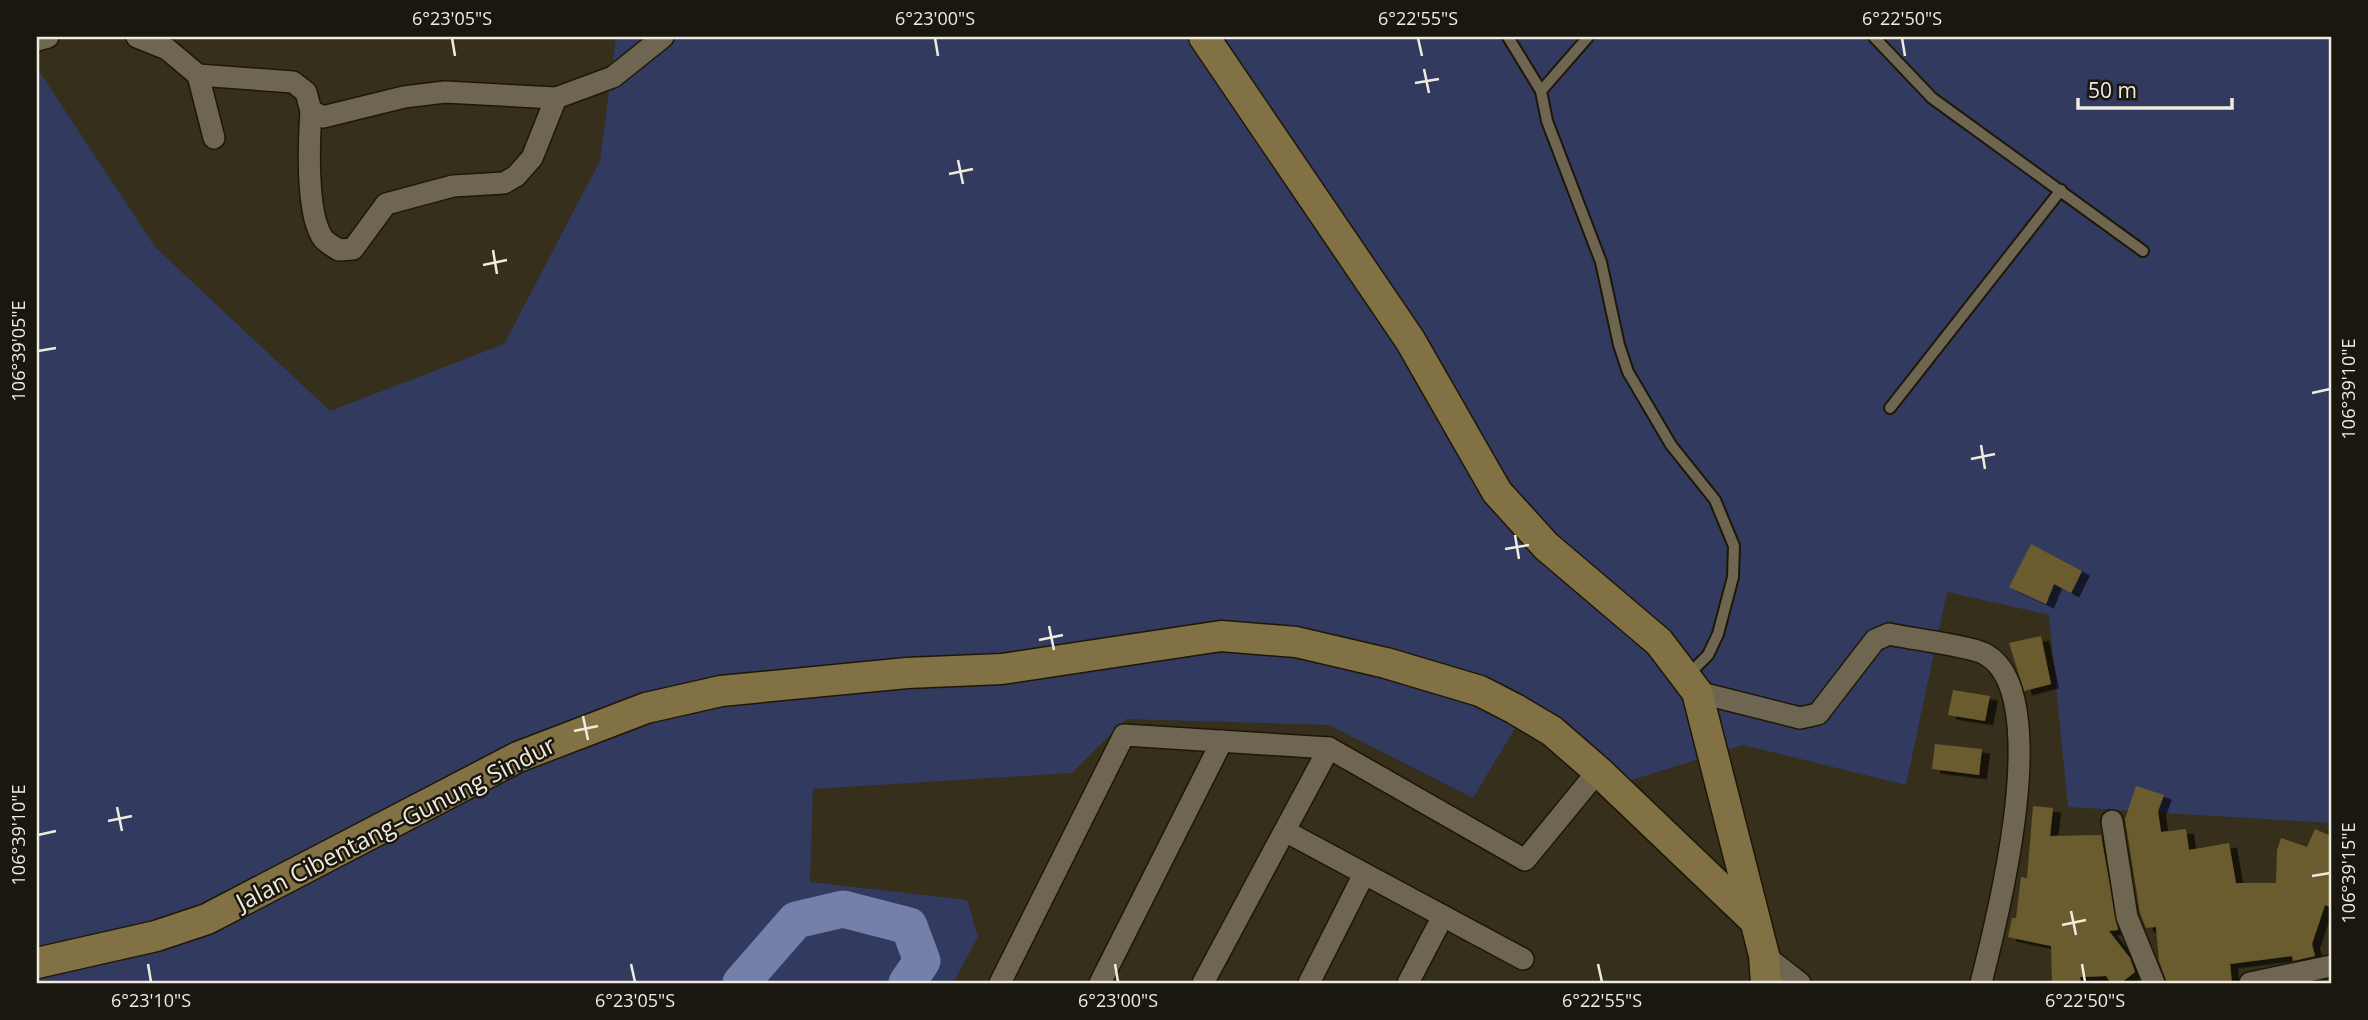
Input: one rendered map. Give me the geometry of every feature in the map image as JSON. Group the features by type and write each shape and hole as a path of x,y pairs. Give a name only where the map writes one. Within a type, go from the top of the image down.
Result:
{"street":[{"path":"37,40 48,37"},
{"path":"137,37 167,49 198,75 214,138"},
{"path":"311,111 323,117 404,97 445,92 556,98 613,77 663,37"},
{"path":"1205,37 1410,340 1497,492 1546,546 1659,642 1691,685 1765,969 1800,983"},
{"path":"198,75 293,82 306,92 311,111 309,134 314,210 322,237 339,250 353,249 386,204 453,186 504,183 516,176 532,158 556,98"},
{"path":"1691,685 1800,718 1818,714 1875,640 1889,634 1983,653 2006,672 2018,714 2020,783 1998,915 1981,983"},
{"name":"Jalan Cibentang–Gunung Sindur","path":"37,963 156,936 207,919 518,757 646,708 721,691 907,673 1002,669 1221,636 1296,642 1386,663 1480,691 1552,731 1598,771 1754,920"},
{"path":"1000,983 1124,735 1329,748 1525,860 1598,771"},
{"path":"1100,983 1222,741"},
{"path":"1203,983 1329,748"},
{"path":"2112,821 2127,917 2154,983"},
{"path":"1285,831 1523,959"},
{"path":"1309,983 1364,874"},
{"path":"1408,983 1443,916"},
{"path":"2250,983 2331,967"}],"lane":[{"path":"1508,37 1541,91 1547,121 1601,262 1619,345 1629,372 1671,445 1715,500 1734,546 1733,577 1718,634 1691,685"},
{"path":"1541,91 1588,37"},
{"path":"1874,37 1932,98 2143,251"},
{"path":"1891,408 2061,190"}],"shaded area":[{"path":"616,37 2331,37 2331,823 2068,807 2049,615 1947,592 1906,785 1743,745 1613,786 1520,720 1473,798 1329,725 1126,719 1072,773 813,789 810,882 967,900 978,937 953,983 37,983 37,68 155,247 330,411 504,344 600,161"}],"building":[{"path":"2031,544 2082,571 2071,593 2054,584 2046,604 2009,587"},
{"path":"2041,636 2051,684 2024,691 2009,643"},
{"path":"1953,690 1990,696 1985,721 1948,715"},
{"path":"1935,744 1982,749 1979,775 1932,769"},
{"path":"2136,786 2164,795 2158,811 2161,832 2186,829 2189,850 2229,843 2236,883 2276,883 2277,850 2281,838 2307,847 2315,829 2331,836 2331,907 2325,905 2312,944 2315,956 2293,961 2292,956 2230,964 2232,983 2167,983 2159,961 2156,927 2146,928 2140,913 2125,819"},
{"path":"2033,806 2053,808 2050,836 2101,835 2118,930 2109,931 2130,958 2135,972 2121,983 2111,983 2106,976 2080,977 2081,983 2052,983 2051,946 2008,937 2012,918 2016,918 2021,877 2027,878"}],"waterway":[{"path":"741,983 796,920 843,909 909,926 922,961 907,983"}]}
